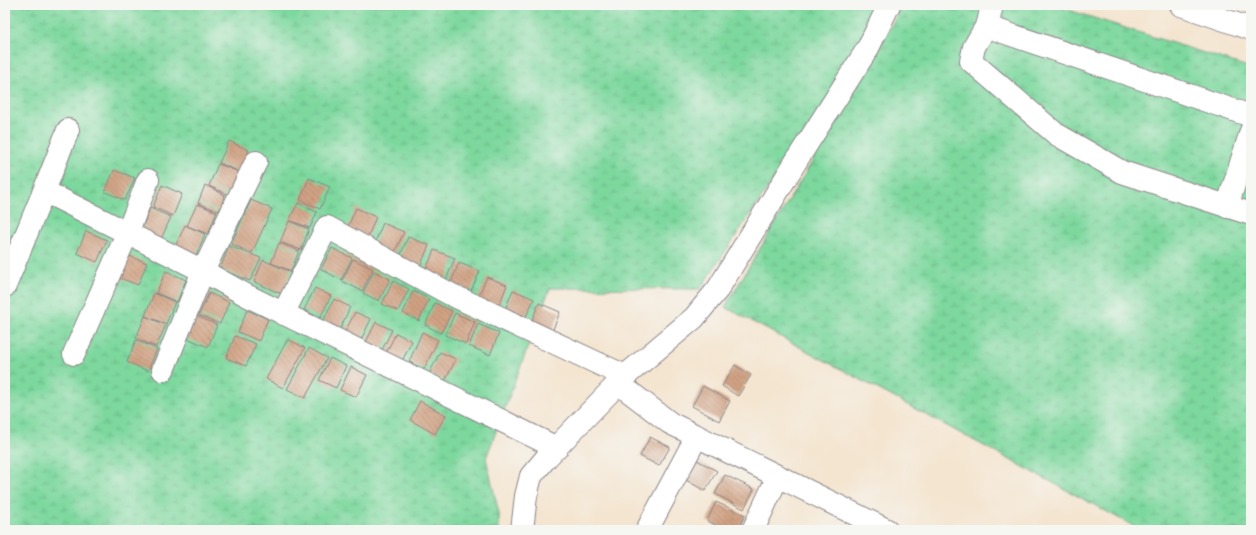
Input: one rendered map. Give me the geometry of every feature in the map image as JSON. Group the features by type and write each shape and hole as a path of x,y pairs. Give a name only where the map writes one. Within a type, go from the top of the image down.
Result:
{"street":[{"path":"522,530 526,496 531,476 622,380 694,318 718,289 798,158 868,48 889,5"},
{"path":"1181,5 1251,29"},
{"path":"990,14 991,28 1251,116"},
{"path":"990,14 974,47 971,61 1056,134 1122,172 1251,214"},
{"path":"5,286 68,130"},
{"path":"1227,207 1251,131"},
{"path":"163,370 203,271 256,162"},
{"path":"74,354 127,234 148,180"},
{"path":"44,191 203,271 283,314 557,448"},
{"path":"283,314 327,227 450,294 622,380 670,423 778,476 860,524 887,530"},
{"path":"647,530 697,436"},
{"path":"753,530 778,476"}],"green space":[{"path":"5,5 883,5 830,96 700,289 550,288 486,458 499,514 499,530 5,530"},
{"path":"902,5 938,5 953,10 957,5 1053,5 1251,68 1251,530 1141,530 725,307 873,60"}],"building":[{"path":"229,141 249,150 240,172 219,163"},
{"path":"218,164 239,172 229,195 209,186"},
{"path":"114,170 135,178 125,200 105,192"},
{"path":"309,178 330,187 320,209 300,200"},
{"path":"162,185 182,194 173,216 153,207"},
{"path":"205,185 225,195 219,211 198,203"},
{"path":"251,200 272,209 252,253 231,244"},
{"path":"298,203 317,212 310,228 289,220"},
{"path":"197,204 217,212 208,234 187,226"},
{"path":"150,208 171,217 161,239 141,231"},
{"path":"356,208 376,217 367,239 346,231"},
{"path":"289,221 309,229 301,250 280,242"},
{"path":"383,223 404,232 394,254 374,245"},
{"path":"185,225 205,234 196,256 175,247"},
{"path":"86,231 107,240 97,262 77,253"},
{"path":"408,237 429,245 420,267 399,259"},
{"path":"279,243 299,251 291,271 271,263"},
{"path":"229,246 261,258 250,281 220,269"},
{"path":"332,248 352,258 341,280 321,269"},
{"path":"434,250 455,258 446,280 425,272"},
{"path":"127,255 147,263 138,285 117,277"},
{"path":"353,259 373,269 362,291 342,281"},
{"path":"263,260 291,272 282,294 254,282"},
{"path":"459,263 480,271 470,293 450,285"},
{"path":"166,271 186,280 177,302 156,293"},
{"path":"374,271 390,279 379,301 363,293"},
{"path":"487,277 507,285 498,308 477,299"},
{"path":"393,281 409,289 398,311 382,304"},
{"path":"315,288 331,296 320,318 304,310"},
{"path":"513,290 534,299 524,321 504,312"},
{"path":"413,291 429,299 419,321 403,313"},
{"path":"154,293 175,302 166,324 145,316"},
{"path":"209,293 229,302 220,324 199,315"},
{"path":"334,299 350,307 340,329 323,321"},
{"path":"435,303 452,311 441,333 425,325"},
{"path":"539,303 560,312 551,334 530,325"},
{"path":"247,310 268,319 259,341 238,332"},
{"path":"355,312 371,319 360,342 344,334"},
{"path":"455,313 475,322 466,344 445,335"},
{"path":"145,316 166,325 156,347 136,338"},
{"path":"197,316 217,325 208,347 187,338"},
{"path":"376,322 392,330 381,352 365,344"},
{"path":"478,324 499,333 490,355 469,346"},
{"path":"422,332 438,340 424,369 409,362"},
{"path":"396,333 412,341 401,363 385,355"},
{"path":"235,336 256,344 246,366 226,358"},
{"path":"288,339 305,348 283,388 266,379"},
{"path":"136,340 157,349 148,371 127,362"},
{"path":"309,348 327,358 305,398 287,389"},
{"path":"440,352 456,359 445,381 429,374"},
{"path":"330,358 346,366 336,388 319,380"},
{"path":"735,365 751,375 738,396 722,386"},
{"path":"351,367 367,375 356,397 340,390"},
{"path":"703,386 730,401 719,421 692,406"},
{"path":"420,401 446,415 435,434 410,420"},
{"path":"650,437 670,447 659,466 640,456"},
{"path":"697,460 717,471 705,491 686,480"},
{"path":"725,475 754,489 744,509 715,494"},
{"path":"716,502 745,515 738,530 727,530 707,521"}]}
